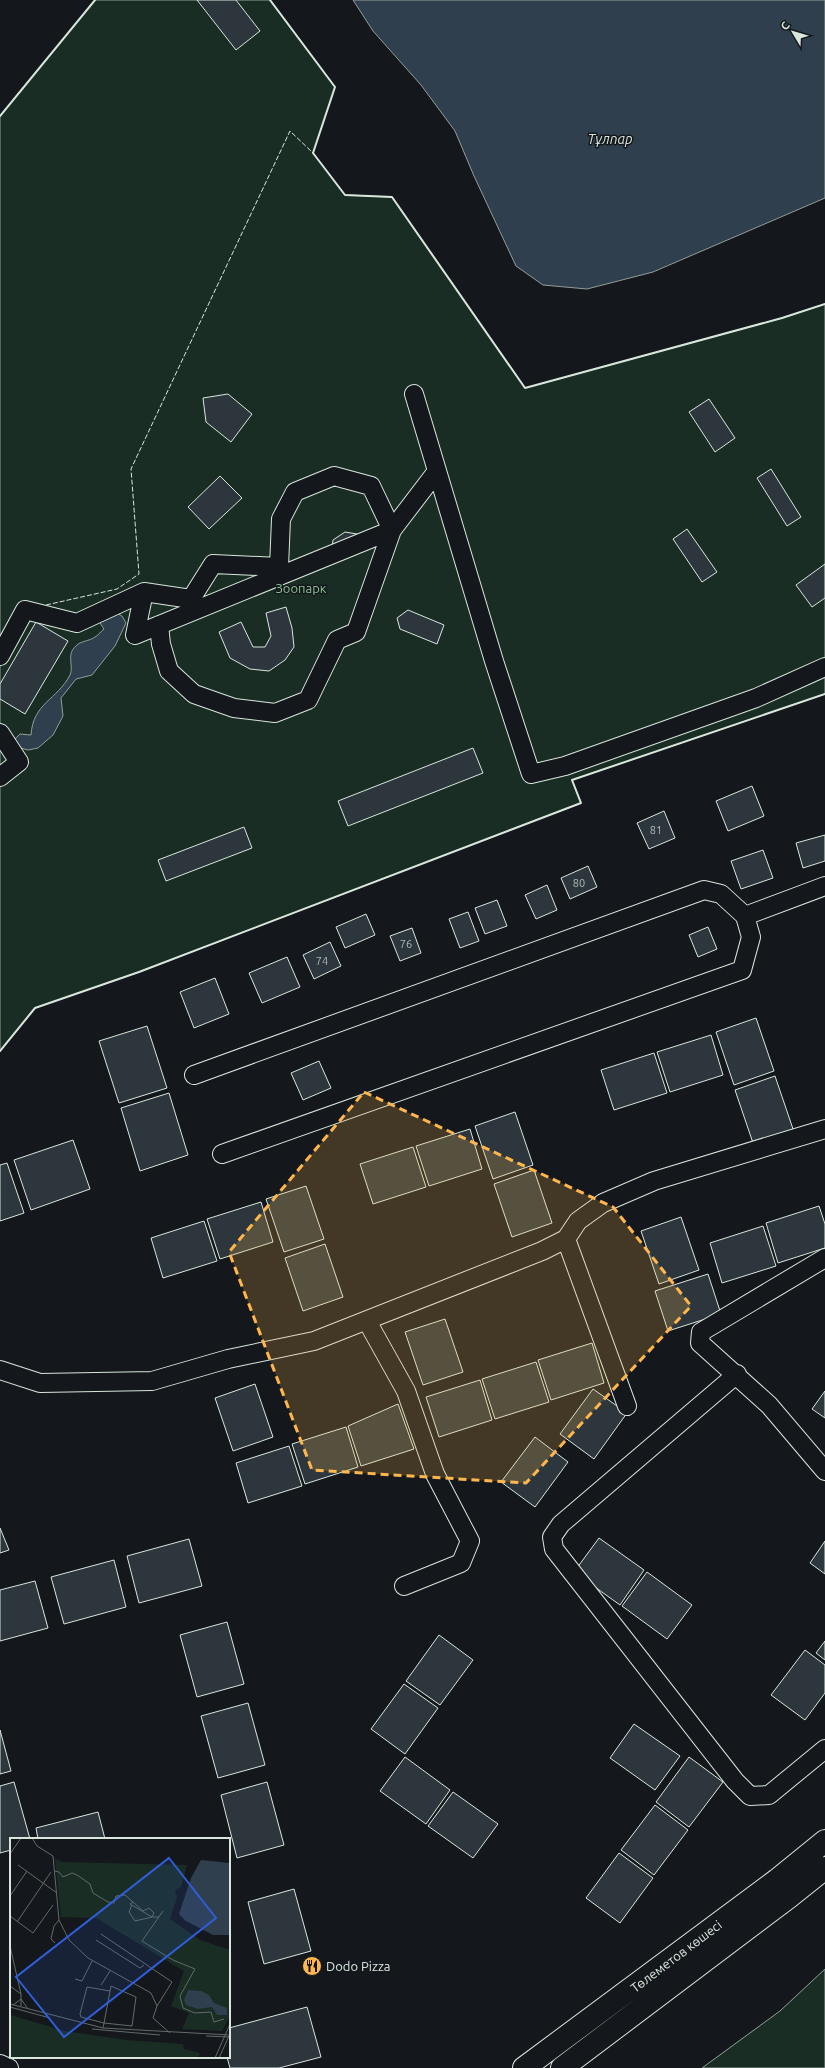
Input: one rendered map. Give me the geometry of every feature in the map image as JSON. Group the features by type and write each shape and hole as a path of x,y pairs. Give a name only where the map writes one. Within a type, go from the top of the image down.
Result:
{"main road":[{"name":"Төлеметов көшесі","path":"524,2068 777,1880 825,1841"},
{"name":"Төлеметов көшесі","path":"562,2068 789,1897 825,1868"}],"street":[{"path":"414,394 494,661 531,774 565,766 749,700 825,667"},
{"path":"159,625 161,644 169,671 194,694 234,708 275,713 308,700 337,640 356,632 392,530 437,471"},
{"path":"0,656 25,610 77,623 144,592 191,599 213,564 278,567 280,520 295,492 334,476 371,486 392,530"},
{"path":"144,592 134,635 392,530"},
{"path":"0,733 19,762 0,777"},
{"path":"745,916 825,886"},
{"path":"194,1075 704,890 721,894 745,916 751,936 742,970 222,1154"},
{"path":"0,1370 40,1383 152,1380 228,1359 314,1341 367,1321 566,1239 578,1221 603,1203 647,1184 825,1129"},
{"path":"566,1239 627,1406"},
{"path":"825,1258 701,1332 700,1343 737,1374 769,1405 825,1471"},
{"path":"367,1321 406,1391 435,1474 470,1540 461,1563 404,1586"},
{"path":"737,1374 561,1524 552,1537 554,1549 735,1781 750,1796 769,1794 825,1748"},
{"path":"0,2064 9,2068"}],"highlighted area":[{"path":"364,1092 613,1207 691,1306 526,1483 312,1470 229,1252"}],"green space":[{"name":"Зоопарк","path":"95,0 270,0 335,87 313,153 345,195 392,197 525,388 782,318 825,304 825,694 572,780 581,803 139,972 35,1008 0,1051 0,116"},
{"path":"825,1969 825,2068 702,2068 780,2011"}],"water":[{"name":"Тұлпар","path":"353,0 825,0 825,198 653,272 587,289 543,285 516,266 474,176 455,131 421,85 373,31"},
{"path":"110,609 122,616 126,623 115,646 92,675 76,679 61,698 63,716 53,735 38,748 28,750 9,745 20,734 31,735 36,716 46,702 65,683 70,675 71,653 73,649 78,644 96,636 104,629 98,620"}],"building":[{"path":"197,0 236,0 260,31 236,50"},
{"path":"228,394 252,414 231,442 206,422 203,398"},
{"path":"709,399 735,438 715,452 689,412"},
{"path":"771,469 801,517 787,526 757,478"},
{"path":"220,476 242,498 209,529 188,507"},
{"path":"687,529 717,572 702,582 673,539"},
{"path":"345,532 357,534 364,542 331,555 333,540"},
{"path":"825,564 825,598 812,607 796,585"},
{"path":"286,607 292,628 294,647 285,660 269,671 250,669 230,658 219,632 241,622 253,647 265,647 271,636 266,613"},
{"path":"408,610 444,625 437,644 400,629 397,618"},
{"path":"36,622 68,641 25,714 0,699 0,684"},
{"path":"473,748 483,773 348,826 338,801"},
{"path":"752,786 764,816 728,831 716,801"},
{"path":"664,811 675,838 649,849 637,823"},
{"path":"244,827 252,848 166,881 158,860"},
{"path":"825,835 825,861 803,868 796,843"},
{"path":"763,850 773,878 741,889 731,861"},
{"path":"588,866 597,887 570,899 561,878"},
{"path":"547,885 557,910 536,919 525,895"},
{"path":"497,900 507,926 485,934 475,908"},
{"path":"468,912 479,941 460,948 449,919"},
{"path":"366,914 375,935 345,948 336,927"},
{"path":"708,927 717,949 698,957 689,935"},
{"path":"412,928 421,953 400,961 390,936"},
{"path":"330,942 341,966 314,979 303,955"},
{"path":"287,957 300,987 262,1003 249,973"},
{"path":"215,978 229,1014 194,1028 180,992"},
{"path":"756,1018 774,1071 734,1085 716,1032"},
{"path":"147,1026 167,1088 119,1103 99,1041"},
{"path":"711,1035 723,1075 670,1092 657,1052"},
{"path":"654,1053 667,1093 614,1110 601,1070"},
{"path":"319,1061 331,1088 303,1100 291,1073"},
{"path":"775,1076 793,1129 753,1143 735,1090"},
{"path":"169,1093 188,1155 140,1171 121,1108"},
{"path":"515,1112 533,1165 493,1179 475,1126"},
{"path":"470,1129 482,1169 429,1186 416,1146"},
{"path":"73,1140 90,1189 31,1210 14,1160"},
{"path":"413,1147 426,1187 373,1204 360,1164"},
{"path":"7,1163 24,1213 0,1221 0,1165"},
{"path":"534,1170 552,1223 512,1237 494,1184"},
{"path":"306,1186 324,1239 284,1252 266,1199"},
{"path":"261,1202 273,1242 220,1259 207,1219"},
{"path":"819,1206 825,1224 825,1248 778,1263 766,1223"},
{"path":"681,1217 699,1270 659,1284 641,1231"},
{"path":"204,1221 217,1261 163,1278 151,1238"},
{"path":"763,1226 776,1266 722,1283 710,1243"},
{"path":"325,1244 343,1297 303,1311 285,1258"},
{"path":"708,1274 721,1314 668,1331 655,1291"},
{"path":"445,1319 463,1372 423,1385 405,1332"},
{"path":"592,1343 604,1383 551,1400 538,1360"},
{"path":"536,1362 549,1402 495,1419 482,1379"},
{"path":"480,1380 492,1420 439,1437 426,1397"},
{"path":"255,1384 273,1437 233,1451 215,1398"},
{"path":"593,1389 627,1413 594,1459 560,1434"},
{"path":"825,1391 825,1418 812,1409"},
{"path":"398,1404 414,1449 361,1466 348,1426"},
{"path":"346,1427 358,1467 305,1484 292,1444"},
{"path":"535,1437 568,1462 535,1507 501,1482"},
{"path":"289,1446 302,1486 248,1503 236,1463"},
{"path":"0,1528 9,1550 0,1553"},
{"path":"599,1538 644,1570 620,1605 574,1572"},
{"path":"189,1539 202,1586 139,1603 127,1556"},
{"path":"825,1541 825,1574 810,1563"},
{"path":"114,1560 126,1607 64,1624 51,1577"},
{"path":"647,1572 692,1605 667,1639 622,1606"},
{"path":"35,1581 48,1628 0,1641 0,1590"},
{"path":"227,1622 244,1684 197,1697 180,1635"},
{"path":"439,1635 473,1660 440,1705 406,1681"},
{"path":"825,1641 825,1660 816,1653"},
{"path":"805,1650 825,1665 825,1693 805,1720 771,1695"},
{"path":"404,1684 438,1708 405,1754 371,1729"},
{"path":"248,1703 265,1765 218,1778 201,1716"},
{"path":"634,1724 680,1756 655,1790 610,1758"},
{"path":"0,1730 11,1771 0,1774"},
{"path":"405,1757 450,1790 426,1824 380,1791"},
{"path":"689,1757 723,1782 689,1827 656,1802"},
{"path":"14,1782 30,1838 10,1838 10,1850 0,1853 0,1786"},
{"path":"267,1782 284,1845 237,1858 221,1795"},
{"path":"453,1792 498,1824 473,1858 428,1826"},
{"path":"655,1805 688,1830 654,1875 621,1850"},
{"path":"98,1812 105,1838 38,1838 36,1828"},
{"path":"619,1853 653,1878 620,1923 586,1898"},
{"path":"294,1889 311,1951 264,1964 248,1902"},
{"path":"307,2007 321,2057 279,2068 230,2068 227,2058 230,2058 230,2028"}],"fence":[{"path":"46,605 117,589 139,574 131,469 290,131 313,153"}],"wall":[{"path":"0,116 95,0"},
{"path":"270,0 335,87 313,153 345,195 392,197 525,388 782,318 825,304"},
{"path":"0,1051 35,1008 139,972 581,803 572,780 825,694"}],"place":[{"name":"Dodo Pizza","path":"312,1966"}]}
